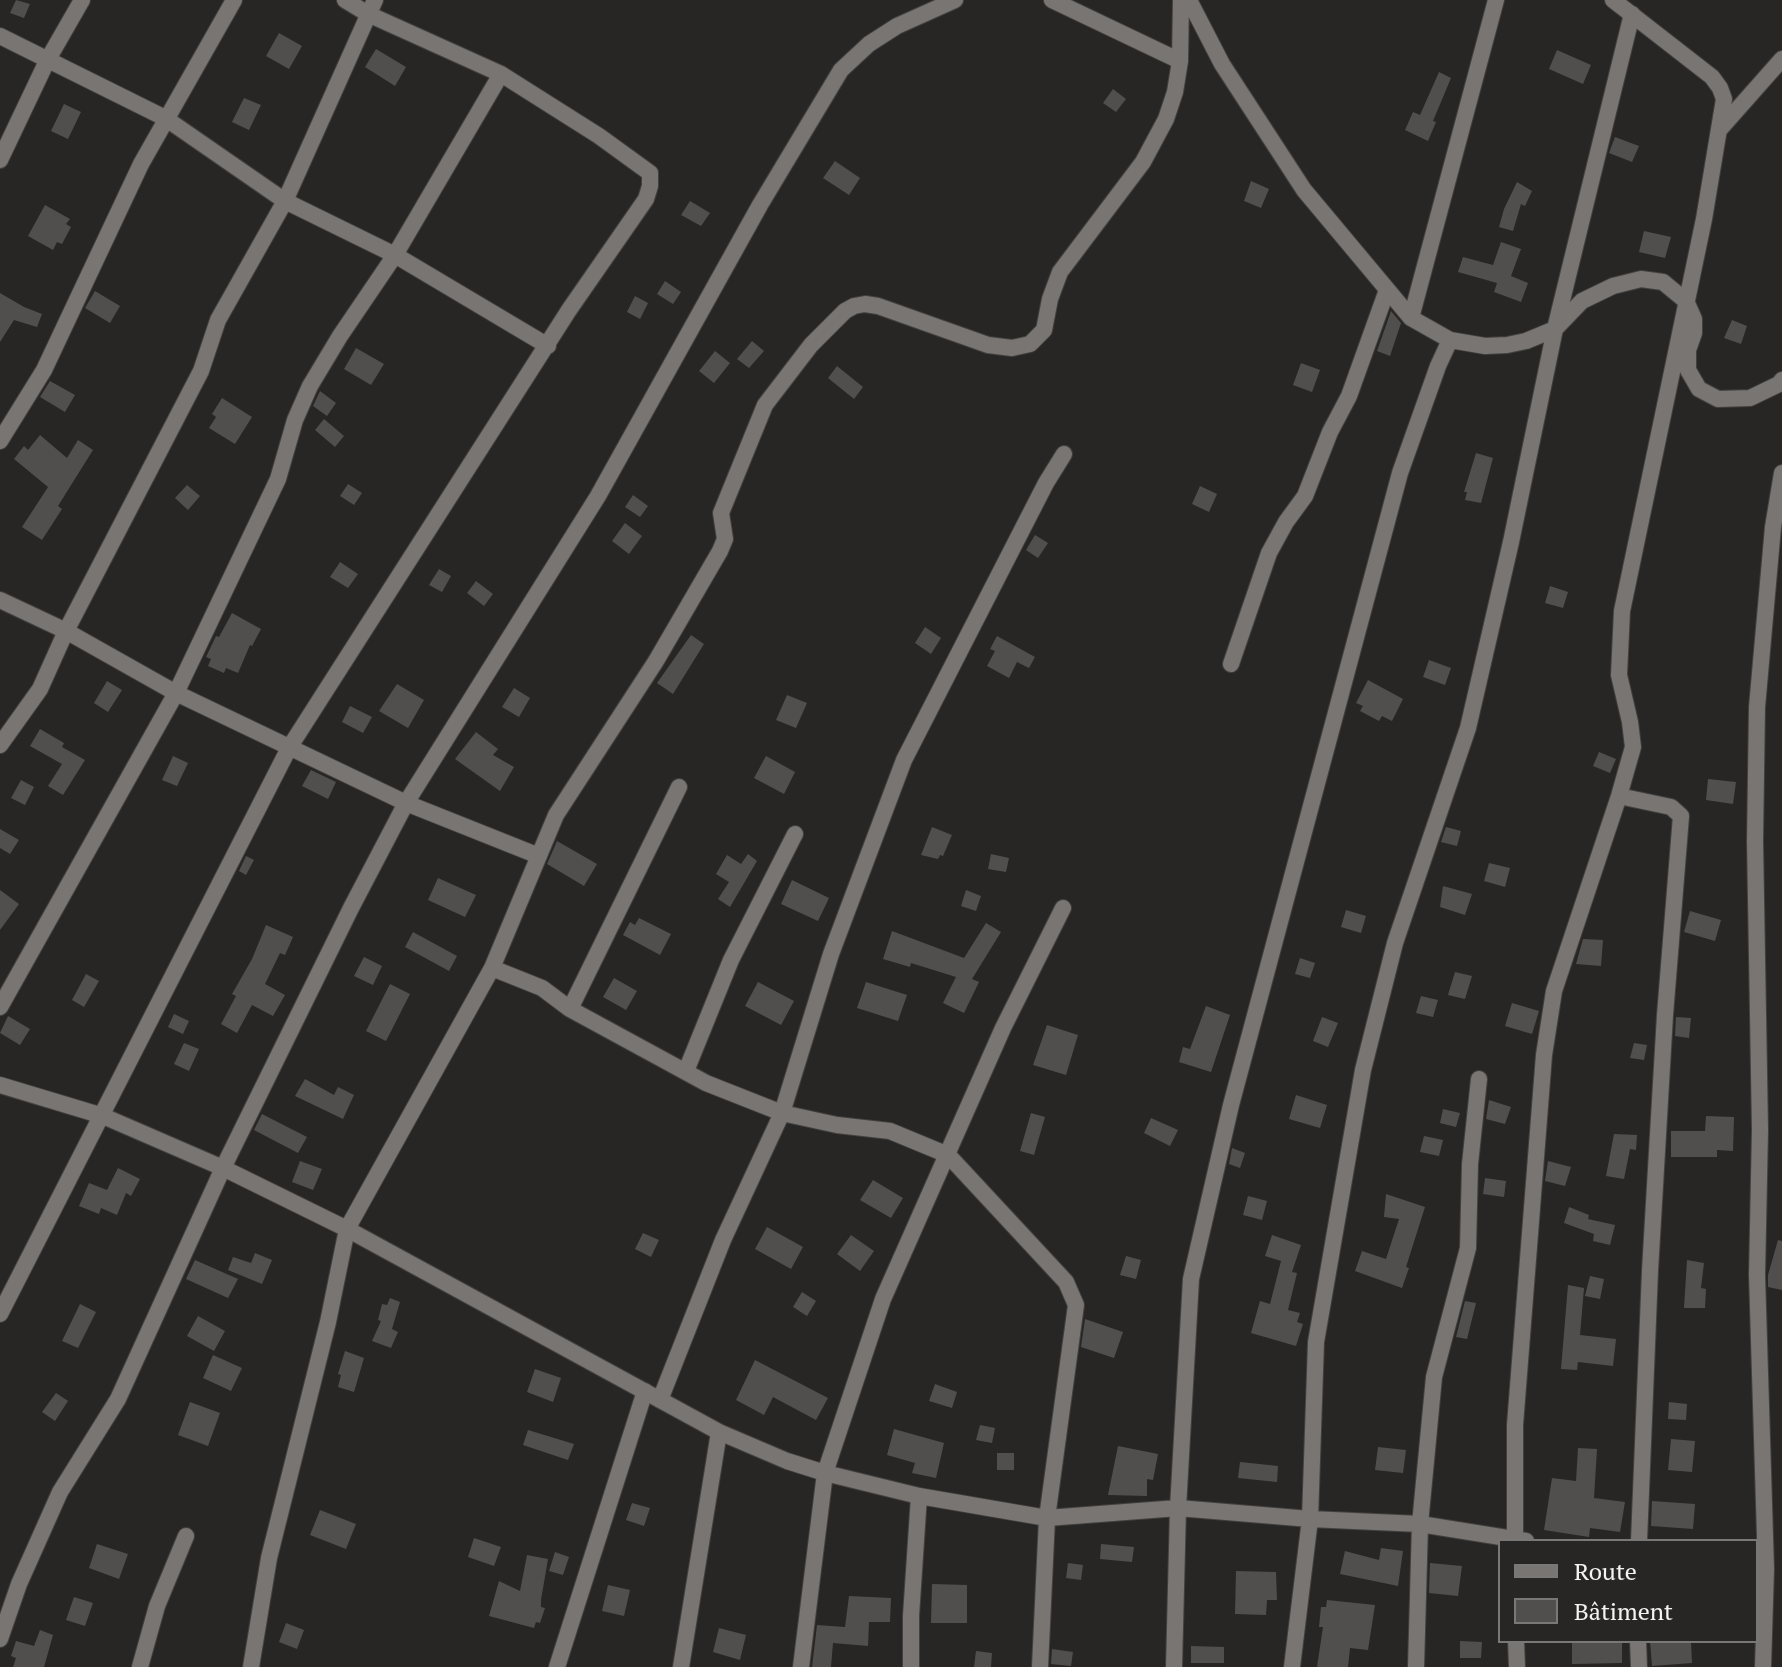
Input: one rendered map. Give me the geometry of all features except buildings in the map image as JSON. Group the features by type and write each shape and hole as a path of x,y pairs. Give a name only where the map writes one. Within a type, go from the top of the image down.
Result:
{"street":[{"path":"0,160 47,61 82,0"},
{"path":"0,441 44,370 165,118 234,0"},
{"path":"0,1314 289,748 569,310 646,199 650,186 650,173 599,136 501,74 371,7 345,0"},
{"path":"0,1639 19,1584 60,1492 118,1399 223,1168 406,803 598,496 760,205 841,70 869,44 897,26 955,0"},
{"path":"1052,0 1180,61"},
{"path":"251,1667 269,1558 328,1322 347,1229 492,968 556,815 656,661 720,551 725,539 721,513 765,405 811,345 845,311 865,304 988,345 1012,348 1030,344 1044,330 1050,299 1060,272 1143,162 1166,119 1175,92 1180,61 1181,0"},
{"path":"1189,0 1222,64 1304,190 1411,318 1450,340 1485,346 1507,345 1555,329 1582,301 1613,286 1641,279 1663,282 1686,301 1694,319 1688,370 1699,389 1718,399 1750,398 1782,380"},
{"path":"1411,318 1496,0"},
{"path":"1519,1539 1515,1425 1544,1055 1554,991 1633,747 1619,675 1622,611 1724,99 1712,77 1613,0"},
{"path":"0,745 40,689 66,631 201,371 218,320 285,201 371,7"},
{"path":"1292,1667 1310,1519 1316,1342 1363,1070 1395,943 1468,728 1555,329 1632,14"},
{"path":"0,36 165,118 285,201 395,255 548,346"},
{"path":"1720,129 1782,59"},
{"path":"0,1007 176,693 278,479 295,420 310,386 395,255 501,74"},
{"path":"1231,664 1269,553 1305,496 1330,432 1349,396 1387,290"},
{"path":"1174,1667 1178,1508 1191,1279 1231,1105 1400,473 1450,340"},
{"path":"557,1667 653,1395 782,1113 831,954 904,760 1046,483 1064,454"},
{"path":"1763,1667 1768,1569 1757,1275 1760,1130 1755,826 1757,707 1773,527 1782,473"},
{"path":"0,600 66,631 176,693 289,748 406,803 539,856"},
{"path":"570,1009 679,787"},
{"path":"1619,796 1671,807 1681,816 1665,1015 1650,1271 1639,1539"},
{"path":"686,1071 731,960 795,834"},
{"path":"801,1667 825,1473 883,1299 1003,1028 1063,908"},
{"path":"492,968 542,988 570,1009 706,1083 782,1113 837,1125 890,1131 948,1155 1066,1282 1076,1305 1047,1518 1040,1667"},
{"path":"1416,1667 1420,1524 1434,1377 1468,1248 1470,1164 1479,1079"},
{"path":"0,1085 103,1116 223,1168 347,1229 719,1432 787,1461 825,1473 919,1496 1047,1518 1178,1508 1420,1524 1513,1539"},
{"path":"681,1667 719,1432"},
{"path":"911,1667 919,1496"},
{"path":"140,1667 157,1606 186,1536"},
{"path":"1516,1643 1517,1667"},
{"path":"1638,1643 1639,1667"}]}
